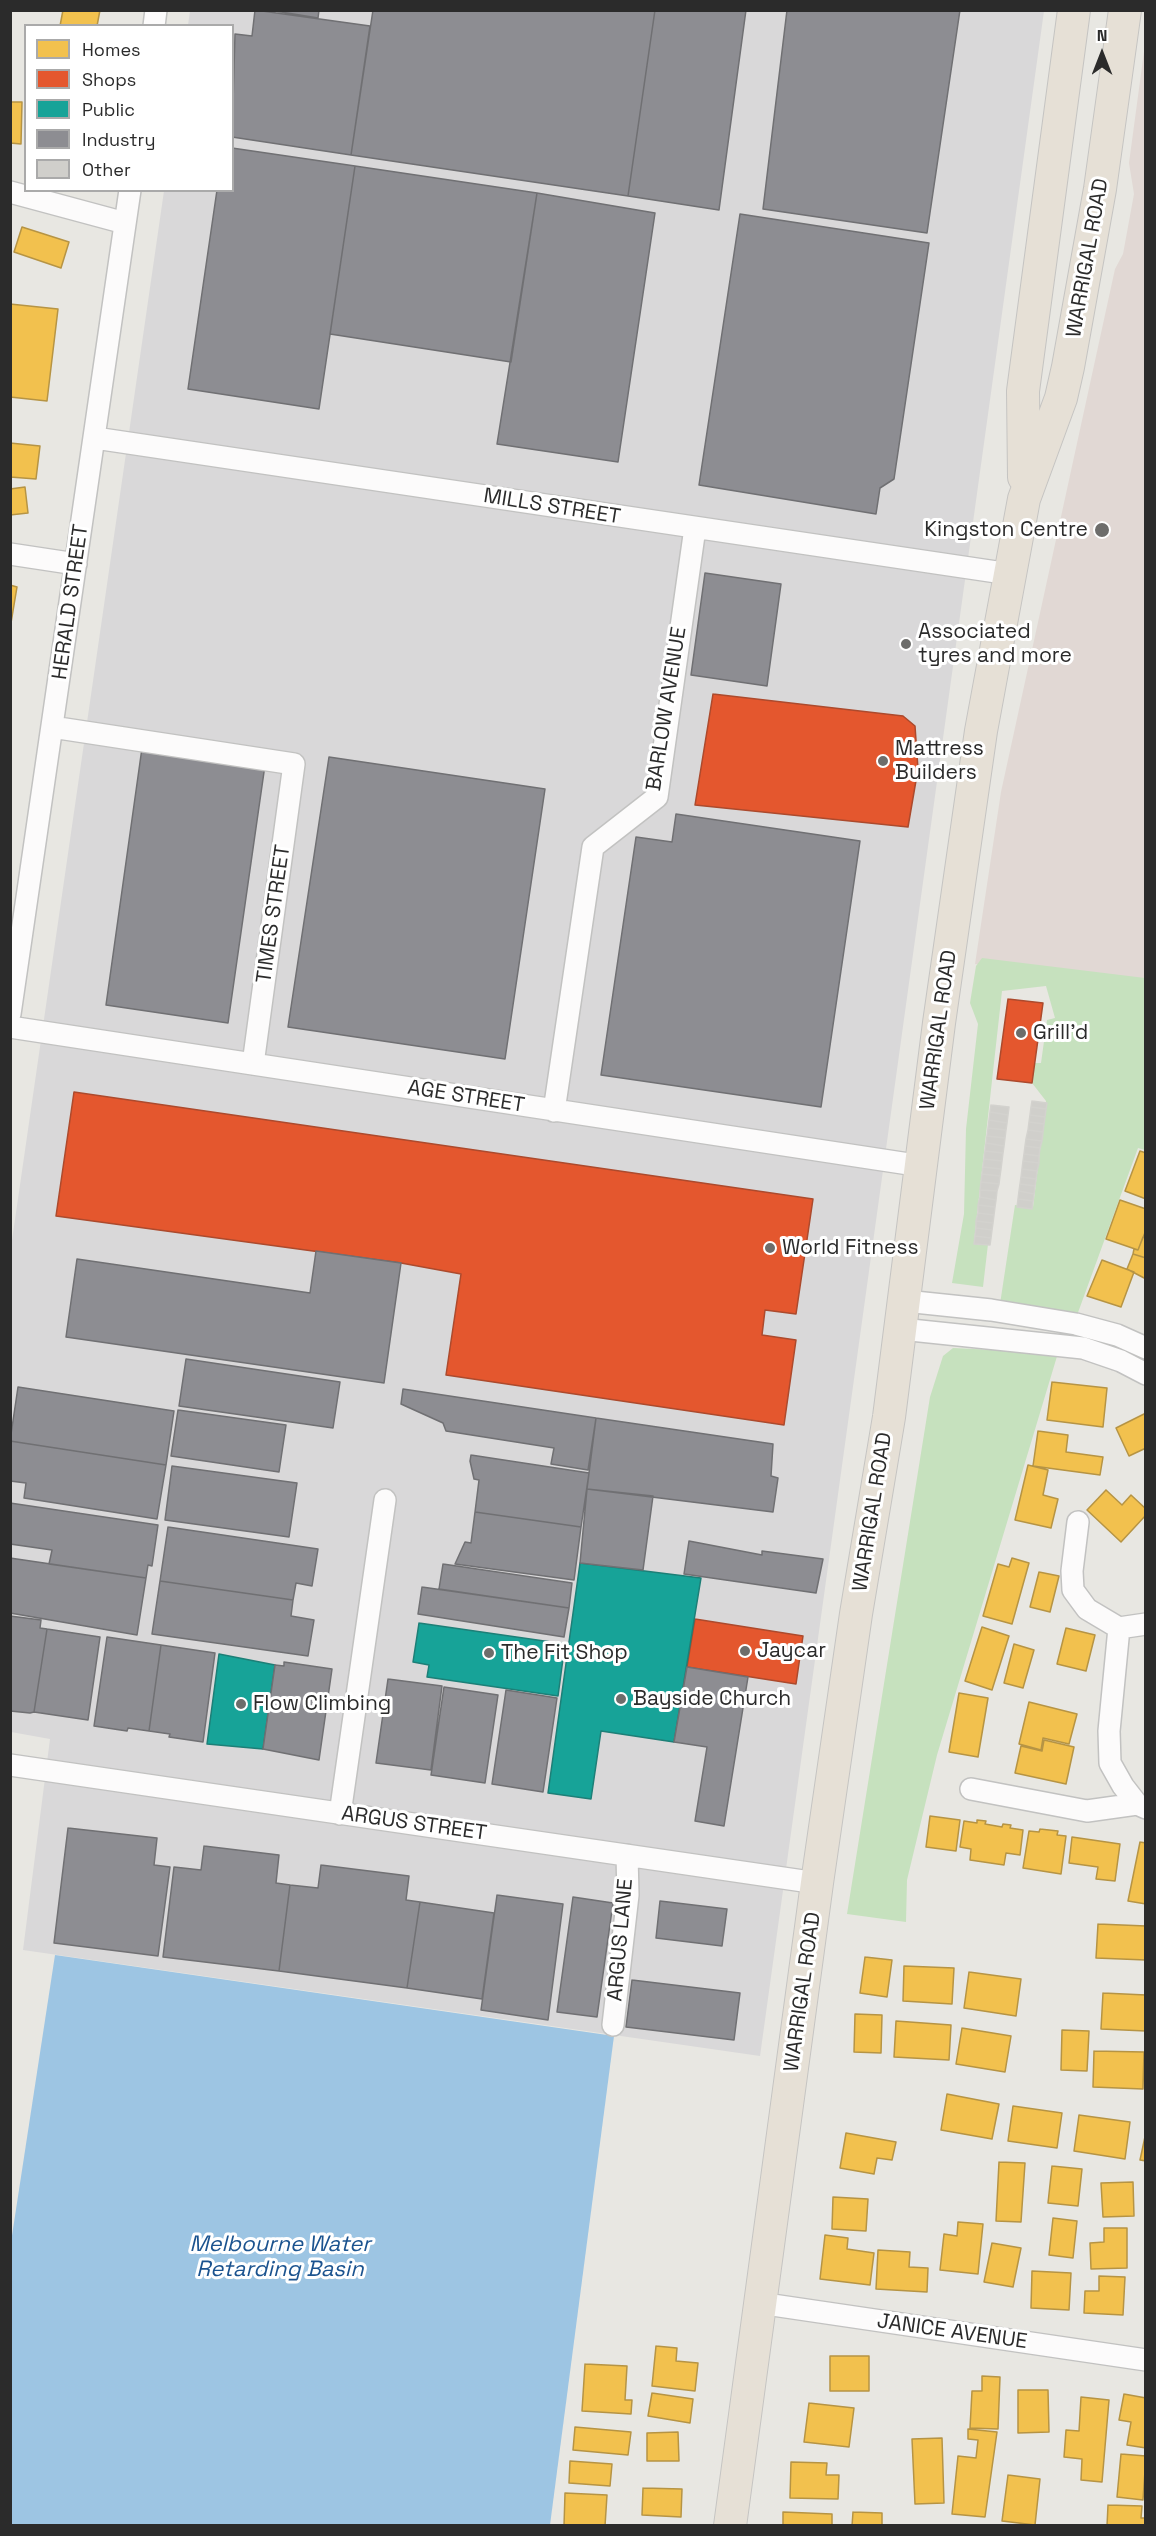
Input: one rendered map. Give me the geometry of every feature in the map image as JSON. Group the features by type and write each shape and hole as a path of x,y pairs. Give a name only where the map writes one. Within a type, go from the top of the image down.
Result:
{"highway":[{"name":"WARRIGAL ROAD","path":"1024,499 1023,391 1074,10"},
{"name":"WARRIGAL ROAD","path":"730,2526 817,1883 903,1315 971,794 1024,499 1061,398 1090,255 1125,10"}],"street":[{"path":"10,192 125,223"},
{"name":"HERALD STREET","path":"10,1014 16,942 52,727 130,192"},
{"name":"MILLS STREET","path":"95,438 1010,574"},
{"name":"BARLOW AVENUE","path":"554,1111 592,847 657,797 695,528"},
{"path":"10,554 76,564"},
{"name":"TIMES STREET","path":"52,727 294,764 253,1064"},
{"name":"AGE STREET","path":"10,1027 922,1166"},
{"path":"903,1315 991,1310 1076,1324 1117,1335 1146,1348"},
{"path":"903,1315 1083,1348 1121,1361 1146,1374"},
{"path":"340,1814 385,1500"},
{"path":"1078,1522 1072,1571 1073,1590 1087,1609 1119,1628 1146,1624"},
{"path":"1119,1628 1109,1731 1110,1763 1123,1786 1141,1806"},
{"name":"ARGUS STREET","path":"10,1765 817,1883"},
{"path":"971,1789 1087,1811 1141,1806"},
{"name":"ARGUS LANE","path":"613,2025 628,1895 627,1855"},
{"name":"JANICE AVENUE","path":"759,2303 1146,2360"}],"shaded area":[{"path":"190,11 1044,11 760,2056 23,1950 50,1739 11,1732 11,1247 164,192 234,192 234,24 188,24"},
{"name":"Kingston Centre","path":"1145,44 1145,988 975,964 1001,792 1115,269 1123,254 1134,194 1129,163"}],"green space":[{"path":"982,958 1145,978 1145,1150 1138,1148 1076,1318 1000,1304 1015,1205 1033,1207 1046,1101 1032,1083 1034,1063 1041,1063 1047,1020 1055,1018 1046,986 1002,991 974,1242 988,1244 983,1287 952,1283 964,1214 966,1129 978,1024 970,1003 976,966"},
{"path":"953,1348 1058,1353 937,1755 907,1880 906,1922 847,1914 930,1397 943,1356"}],"water":[{"name":"Melbourne Water Retarding Basin","path":"55,1955 614,2036 550,2525 11,2525 11,2242"}],"building: Homes":[{"path":"63,10 100,10 97,24 60,24"},
{"path":"10,102 22,102 21,144 10,143"},
{"path":"22,227 69,242 61,268 14,252"},
{"path":"10,304 58,309 47,401 10,397"},
{"path":"10,443 40,446 36,479 10,477"},
{"path":"25,487 28,513 10,515 10,489"},
{"path":"10,585 17,587 11,623 10,623"},
{"path":"1140,1151 1146,1153 1146,1199 1125,1191"},
{"path":"1120,1200 1146,1209 1146,1230 1138,1250 1106,1239"},
{"path":"1143,1237 1146,1238 1146,1258 1133,1254 1134,1249 1138,1250"},
{"path":"1133,1254 1146,1258 1146,1279 1127,1269"},
{"path":"1102,1260 1134,1272 1121,1307 1087,1296"},
{"path":"1052,1382 1107,1388 1103,1427 1047,1420"},
{"path":"1146,1413 1146,1448 1129,1456 1116,1428"},
{"path":"1038,1431 1068,1435 1066,1452 1103,1457 1100,1475 1033,1466"},
{"path":"1028,1465 1048,1470 1043,1495 1058,1499 1051,1528 1015,1520"},
{"path":"1106,1490 1122,1505 1131,1495 1146,1509 1146,1515 1121,1542 1087,1510"},
{"path":"1012,1558 1029,1563 1012,1624 983,1616 998,1564 1009,1567"},
{"path":"1039,1572 1059,1576 1050,1612 1030,1607"},
{"path":"982,1627 1009,1636 992,1690 965,1681"},
{"path":"1066,1628 1095,1635 1086,1671 1057,1664"},
{"path":"1014,1644 1034,1650 1023,1688 1004,1683"},
{"path":"959,1693 988,1698 978,1757 949,1752"},
{"path":"1029,1702 1077,1714 1069,1744 1043,1738 1041,1750 1019,1744"},
{"path":"1044,1740 1074,1747 1066,1784 1015,1773 1021,1746 1042,1751"},
{"path":"930,1816 960,1820 956,1851 926,1847"},
{"path":"977,1820 1002,1827 1003,1824 1011,1825 1010,1828 1023,1830 1020,1855 1006,1853 1004,1865 970,1860 971,1849 960,1847 964,1821 977,1823"},
{"path":"1040,1829 1058,1831 1057,1835 1066,1836 1061,1874 1023,1868 1029,1831 1039,1832"},
{"path":"1072,1837 1120,1844 1115,1881 1096,1879 1098,1867 1069,1863"},
{"path":"1140,1842 1146,1843 1146,1904 1128,1901"},
{"path":"1098,1924 1146,1926 1146,1960 1096,1958"},
{"path":"865,1957 892,1960 887,1997 860,1993"},
{"path":"904,1966 954,1968 952,2004 903,2001"},
{"path":"969,1972 1021,1979 1016,2016 964,2008"},
{"path":"1103,1993 1146,1995 1146,2031 1101,2029"},
{"path":"855,2014 882,2015 881,2053 854,2052"},
{"path":"896,2021 951,2025 949,2060 894,2057"},
{"path":"962,2028 1011,2036 1005,2072 956,2064"},
{"path":"1062,2030 1089,2031 1087,2071 1061,2070"},
{"path":"1094,2051 1144,2052 1143,2089 1093,2087"},
{"path":"947,2094 999,2104 992,2139 941,2130"},
{"path":"1013,2106 1062,2113 1057,2148 1008,2141"},
{"path":"1079,2115 1130,2122 1125,2159 1074,2151"},
{"path":"1146,2132 1146,2161 1140,2160"},
{"path":"846,2133 896,2142 892,2160 877,2158 874,2174 840,2168"},
{"path":"999,2162 1025,2163 1021,2222 996,2221"},
{"path":"1052,2166 1082,2169 1078,2206 1048,2203"},
{"path":"1133,2182 1134,2216 1103,2217 1101,2183"},
{"path":"833,2197 868,2199 866,2231 832,2229"},
{"path":"1053,2218 1077,2221 1073,2258 1049,2255"},
{"path":"958,2222 983,2224 978,2274 940,2270 944,2234 957,2236"},
{"path":"1104,2228 1127,2228 1127,2268 1091,2269 1090,2243 1104,2242"},
{"path":"825,2235 848,2238 847,2249 874,2253 870,2285 820,2279"},
{"path":"992,2243 1021,2248 1013,2287 984,2282"},
{"path":"878,2250 910,2252 909,2267 928,2268 927,2292 876,2289"},
{"path":"1032,2271 1071,2273 1069,2310 1031,2308"},
{"path":"1099,2276 1125,2277 1123,2315 1084,2313 1085,2291 1099,2291"},
{"path":"656,2346 677,2348 676,2361 698,2363 695,2391 652,2386"},
{"path":"830,2356 869,2356 869,2391 830,2391"},
{"path":"585,2364 627,2366 625,2400 632,2400 631,2414 582,2411"},
{"path":"982,2376 1000,2377 998,2429 970,2428 972,2391 982,2391"},
{"path":"1018,2390 1048,2390 1049,2432 1018,2433"},
{"path":"652,2393 693,2399 690,2423 648,2416"},
{"path":"1124,2394 1146,2398 1146,2448 1127,2445 1131,2422 1119,2420"},
{"path":"1081,2397 1109,2400 1102,2482 1081,2480 1082,2459 1064,2457 1066,2430 1079,2431"},
{"path":"809,2403 854,2408 849,2447 804,2442"},
{"path":"575,2427 631,2432 628,2455 573,2450"},
{"path":"968,2429 997,2432 985,2517 952,2514 958,2456 976,2458 978,2440 968,2439"},
{"path":"678,2432 679,2461 647,2461 647,2433"},
{"path":"942,2438 944,2503 915,2504 912,2439"},
{"path":"1121,2454 1146,2456 1143,2500 1117,2497"},
{"path":"570,2461 612,2464 610,2486 569,2483"},
{"path":"791,2462 827,2463 826,2475 839,2475 838,2499 790,2498"},
{"path":"1008,2475 1040,2479 1035,2525 1002,2521"},
{"path":"643,2488 682,2489 681,2517 642,2515"},
{"path":"565,2493 607,2495 605,2526 564,2526"},
{"path":"1108,2505 1142,2506 1141,2518 1146,2518 1146,2526 1107,2526"},
{"path":"783,2512 832,2514 832,2526 783,2526"},
{"path":"853,2512 882,2513 882,2526 852,2526"}],"building: Shops":[{"path":"713,694 903,716 915,726 918,769 908,827 695,805"},
{"name":"Grill'd","path":"1008,999 1043,1003 1032,1083 997,1079"},
{"path":"74,1092 813,1199 796,1314 765,1310 762,1335 796,1340 784,1425 446,1375 461,1274 401,1263 56,1216"},
{"name":"Jaycar","path":"695,1619 803,1636 796,1684 687,1667"}],"building: Public":[{"name":"Bayside Church","path":"580,1563 701,1578 674,1742 601,1731 591,1799 548,1793"},
{"name":"The Fit Shop","path":"419,1623 565,1644 558,1696 427,1677 429,1665 413,1662"},
{"name":"Flow Climbing","path":"219,1654 275,1665 263,1749 207,1744"}],"building: Industry":[{"path":"255,10 370,26 351,155 234,137 235,34 252,36"},
{"path":"269,10 319,10 318,18"},
{"path":"373,10 655,10 628,196 351,155"},
{"path":"655,10 746,10 719,210 628,196"},
{"path":"787,10 960,10 927,233 763,209"},
{"path":"234,148 355,166 319,409 188,389 217,192 234,192"},
{"path":"355,166 537,193 511,362 330,334"},
{"path":"537,193 655,213 618,462 497,444"},
{"path":"740,214 929,243 894,479 880,488 876,514 699,485"},
{"path":"705,573 781,584 767,686 691,675"},
{"path":"142,748 265,765 228,1023 106,1005"},
{"path":"329,757 545,789 505,1059 288,1027"},
{"path":"676,814 860,841 821,1107 601,1075 636,837 672,842"},
{"path":"316,1251 401,1263 384,1383 66,1337 77,1259 310,1293"},
{"path":"186,1359 340,1382 333,1428 179,1406"},
{"path":"18,1387 174,1411 166,1465 10,1441"},
{"path":"403,1389 596,1418 588,1470 551,1464 554,1448 446,1431 443,1423 401,1404"},
{"path":"178,1410 286,1425 279,1472 171,1456"},
{"path":"596,1418 773,1444 771,1476 778,1478 773,1512 587,1489"},
{"path":"10,1441 166,1465 157,1519 24,1498 26,1483 10,1481"},
{"path":"471,1455 589,1473 581,1527 475,1512 479,1480 474,1479"},
{"path":"172,1466 297,1483 289,1537 165,1520"},
{"path":"587,1489 653,1496 643,1570 580,1563"},
{"path":"10,1503 158,1525 152,1566 148,1565 146,1578 49,1564 52,1550 10,1544"},
{"path":"475,1512 581,1527 574,1580 455,1564 465,1542 471,1543"},
{"path":"168,1527 318,1549 312,1586 296,1583 293,1600 160,1581"},
{"path":"689,1541 762,1555 762,1551 823,1559 816,1593 684,1574"},
{"path":"10,1558 146,1578 137,1635 10,1613"},
{"path":"443,1564 572,1583 569,1608 439,1589"},
{"path":"160,1581 293,1600 291,1616 314,1620 308,1656 152,1634"},
{"path":"422,1587 569,1608 564,1637 418,1614"},
{"path":"10,1616 41,1620 40,1628 47,1629 34,1712 30,1713 10,1711"},
{"path":"47,1629 100,1637 88,1720 34,1712"},
{"path":"107,1637 161,1645 149,1731 128,1728 127,1731 94,1726"},
{"path":"161,1645 215,1653 203,1742 169,1737 170,1734 149,1731"},
{"path":"284,1662 332,1669 319,1760 263,1749 275,1665 284,1666"},
{"path":"687,1667 748,1677 724,1826 695,1821 707,1747 674,1742"},
{"path":"388,1679 442,1686 431,1770 376,1763"},
{"path":"444,1687 498,1695 485,1783 431,1775"},
{"path":"506,1690 557,1698 543,1792 492,1784"},
{"path":"68,1828 157,1838 154,1865 170,1867 158,1956 54,1943"},
{"path":"204,1846 279,1855 276,1883 290,1885 279,1971 163,1957 174,1867 201,1870"},
{"path":"321,1865 409,1876 406,1900 420,1902 407,1988 279,1971 290,1885 318,1888"},
{"path":"497,1895 563,1904 548,2020 481,2010"},
{"path":"573,1897 613,1903 597,2017 557,2012"},
{"path":"660,1901 727,1909 722,1946 656,1938"},
{"path":"420,1902 494,1913 482,1999 407,1988"},
{"path":"632,1980 740,1993 734,2040 626,2027"}],"building: Other":[{"path":"1032,1101 1047,1103 1046,1109 1031,1107"},
{"path":"991,1105 1009,1107 1008,1115 990,1112"},
{"path":"1031,1107 1046,1109 1045,1117 1030,1115"},
{"path":"990,1112 1008,1115 1007,1123 989,1120"},
{"path":"1030,1115 1045,1117 1044,1124 1029,1122"},
{"path":"989,1120 1007,1123 1006,1130 988,1128"},
{"path":"1029,1122 1044,1124 1043,1132 1028,1130"},
{"path":"988,1128 1006,1130 1005,1138 987,1136"},
{"path":"1028,1130 1043,1132 1042,1141 1026,1139"},
{"path":"987,1136 1005,1138 1004,1146 986,1143"},
{"path":"1026,1139 1042,1141 1040,1148 1025,1146"},
{"path":"986,1143 1004,1146 1003,1153 985,1151"},
{"path":"1025,1146 1040,1148 1039,1156 1024,1154"},
{"path":"985,1151 1003,1153 1002,1161 984,1159"},
{"path":"1024,1154 1039,1156 1039,1163 1023,1161"},
{"path":"984,1159 1002,1161 1001,1169 983,1167"},
{"path":"1023,1161 1039,1163 1037,1171 1022,1169"},
{"path":"983,1167 1001,1169 1000,1176 982,1174"},
{"path":"1022,1169 1037,1171 1036,1179 1021,1177"},
{"path":"982,1174 1000,1176 999,1184 981,1182"},
{"path":"1021,1177 1036,1179 1035,1186 1020,1184"},
{"path":"981,1182 999,1184 997,1191 980,1190"},
{"path":"1020,1184 1035,1186 1034,1194 1019,1191"},
{"path":"980,1190 997,1191 996,1200 980,1197"},
{"path":"1019,1191 1034,1194 1033,1201 1018,1199"},
{"path":"980,1197 996,1200 995,1207 978,1205"},
{"path":"1018,1199 1033,1201 1032,1209 1017,1207"},
{"path":"978,1205 995,1207 994,1215 978,1213"},
{"path":"978,1213 994,1215 993,1223 976,1221"},
{"path":"976,1221 993,1223 992,1230 976,1228"},
{"path":"976,1228 992,1230 991,1238 975,1236"},
{"path":"975,1236 991,1238 990,1245 974,1244"}],"place":[{"name":"Kingston Centre","path":"1102,530"},
{"name":"Associated tyres and more","path":"906,644"},
{"name":"Mattress Builders","path":"883,761"},
{"name":"Grill'd","path":"1021,1033"},
{"name":"World Fitness","path":"770,1248"},
{"name":"Jaycar","path":"745,1651"},
{"name":"The Fit Shop","path":"489,1653"},
{"name":"Bayside Church","path":"621,1699"},
{"name":"Flow Climbing","path":"241,1704"}]}
